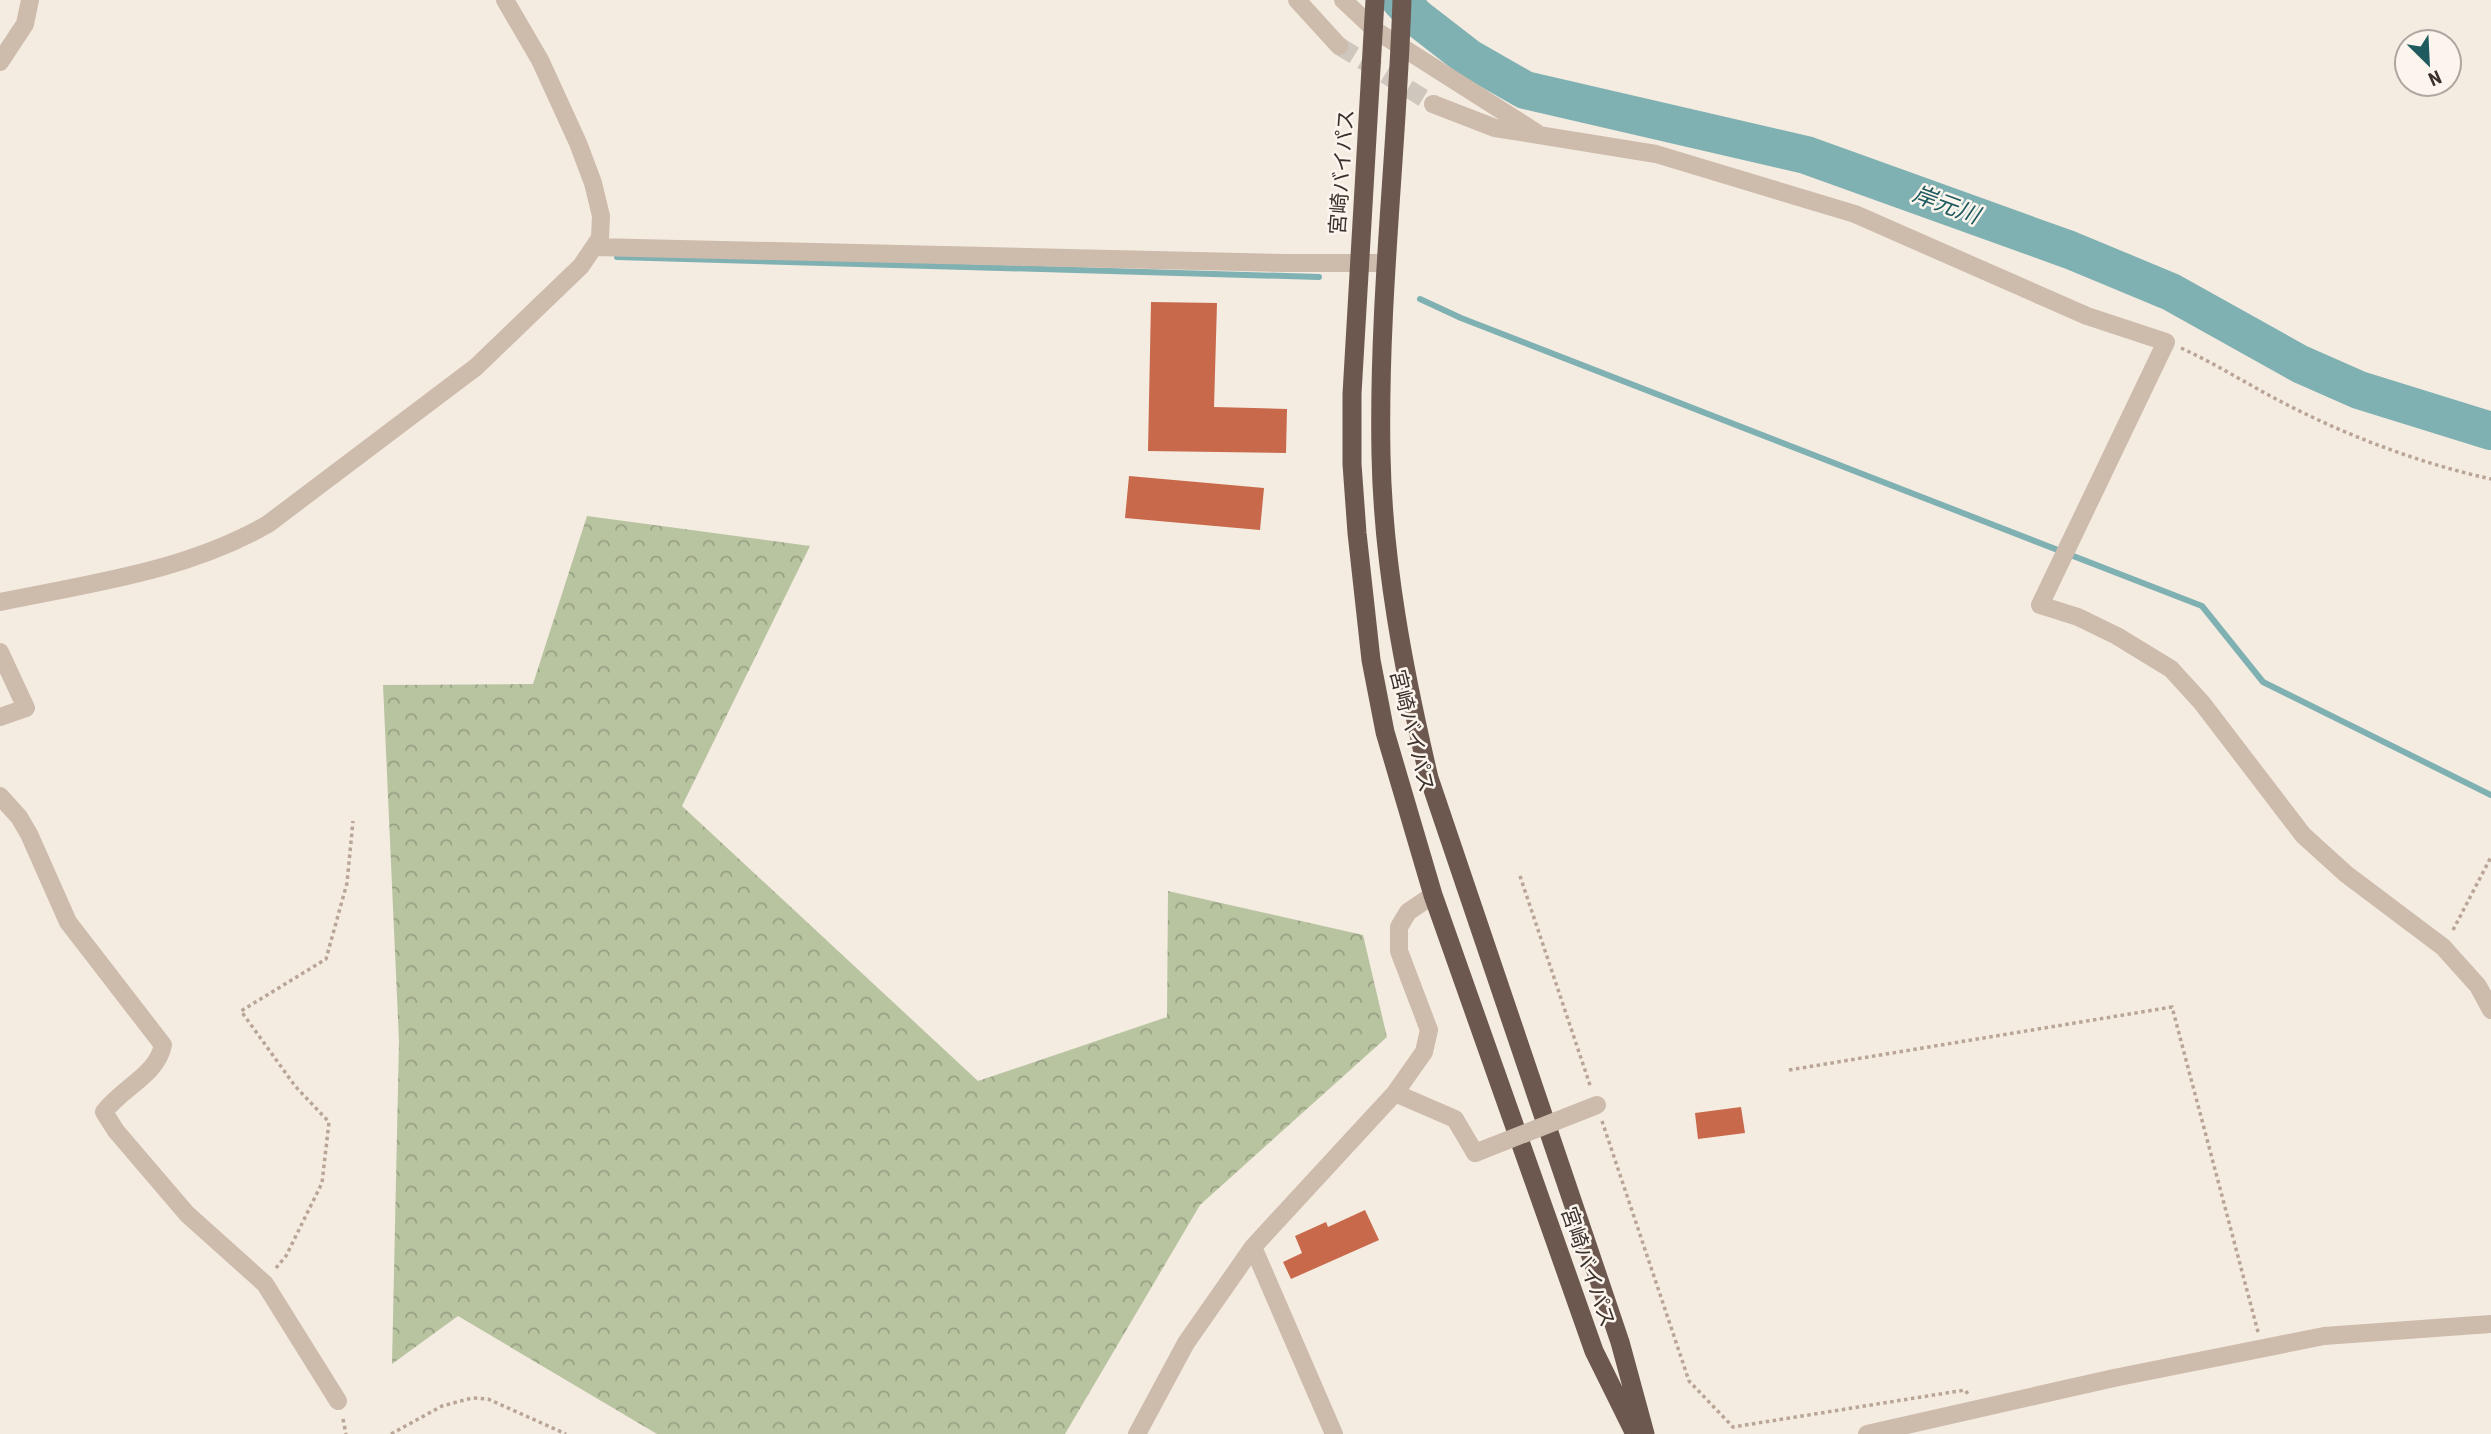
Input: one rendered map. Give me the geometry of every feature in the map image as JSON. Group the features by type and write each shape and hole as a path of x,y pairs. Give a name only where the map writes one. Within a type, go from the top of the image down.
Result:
{"highway":[{"name":"宮崎バイパス","path":"1402,0 1386,263 1381,456 1394,611 1407,687 1429,778 1620,1342 1645,1434"},
{"name":"宮崎バイパス","path":"1375,5 1352,394 1352,464 1371,660 1385,732 1433,895 1594,1351 1634,1434"}],"street":[{"path":"0,62 25,24 30,0"},
{"path":"0,602 176,565 230,545 268,524 476,367 581,266 600,238 601,216 593,183 540,60 505,0"},
{"path":"1297,0 1339,46"},
{"path":"1343,0 1375,30 1401,35 1543,136"},
{"path":"1433,104 1495,128 1656,154 1854,214 2087,316 2166,342 2040,605 2078,617 2171,668 2202,703 2303,835 2346,874 2443,947 2478,986 2491,1010"},
{"path":"595,247 1272,263 1386,263"},
{"path":"0,652 26,708 0,717"},
{"path":"0,796 19,817 29,834 68,922 163,1045 160,1059 139,1080 116,1097 104,1112 116,1131 187,1214 265,1284 338,1401"},
{"path":"1137,1434 1185,1343 1253,1247 1395,1093 1424,1052 1429,1030 1399,951 1399,927 1408,912 1433,895"},
{"path":"1395,1093 1454,1119 1475,1153 1597,1105"},
{"path":"1253,1247 1334,1434"},
{"path":"1867,1434 2324,1335 2491,1324"}],"path":[{"path":"2166,342 2329,423 2412,458 2491,480"},
{"path":"265,1284 286,1255 322,1183 329,1122 295,1086 240,1011 326,959 347,883 353,821"},
{"path":"2443,947 2491,857"},
{"path":"1520,876 1689,1381 1733,1427 1965,1390 1980,1409"},
{"path":"1789,1070 2172,1007 2262,1348"},
{"path":"391,1434 442,1406 472,1398 488,1399 566,1434"}],"green space":[{"path":"587,516 810,546 682,806 978,1081 1167,1017 1168,891 1363,935 1387,1037 1200,1205 1065,1434 657,1434 458,1316 392,1364 399,1041 383,685 533,684"}],"building":[{"path":"1151,302 1217,303 1214,407 1287,409 1286,453 1148,451"},
{"path":"1129,476 1264,488 1260,530 1125,518"},
{"path":"1741,1107 1745,1133 1698,1139 1695,1113"},
{"path":"1365,1210 1379,1240 1291,1279 1283,1262 1302,1253 1295,1236 1326,1222 1328,1227"}],"waterway":[{"name":"岸元川","path":"1400,0 1416,17 1469,58 1525,90 1806,155 2070,250 2171,292 2300,364 2359,390 2491,431"},
{"path":"617,257 1319,277"},
{"path":"1420,299 1461,318 2202,606 2263,682 2491,795"}],"tunnel":[{"path":"1339,46 1433,104"}]}
